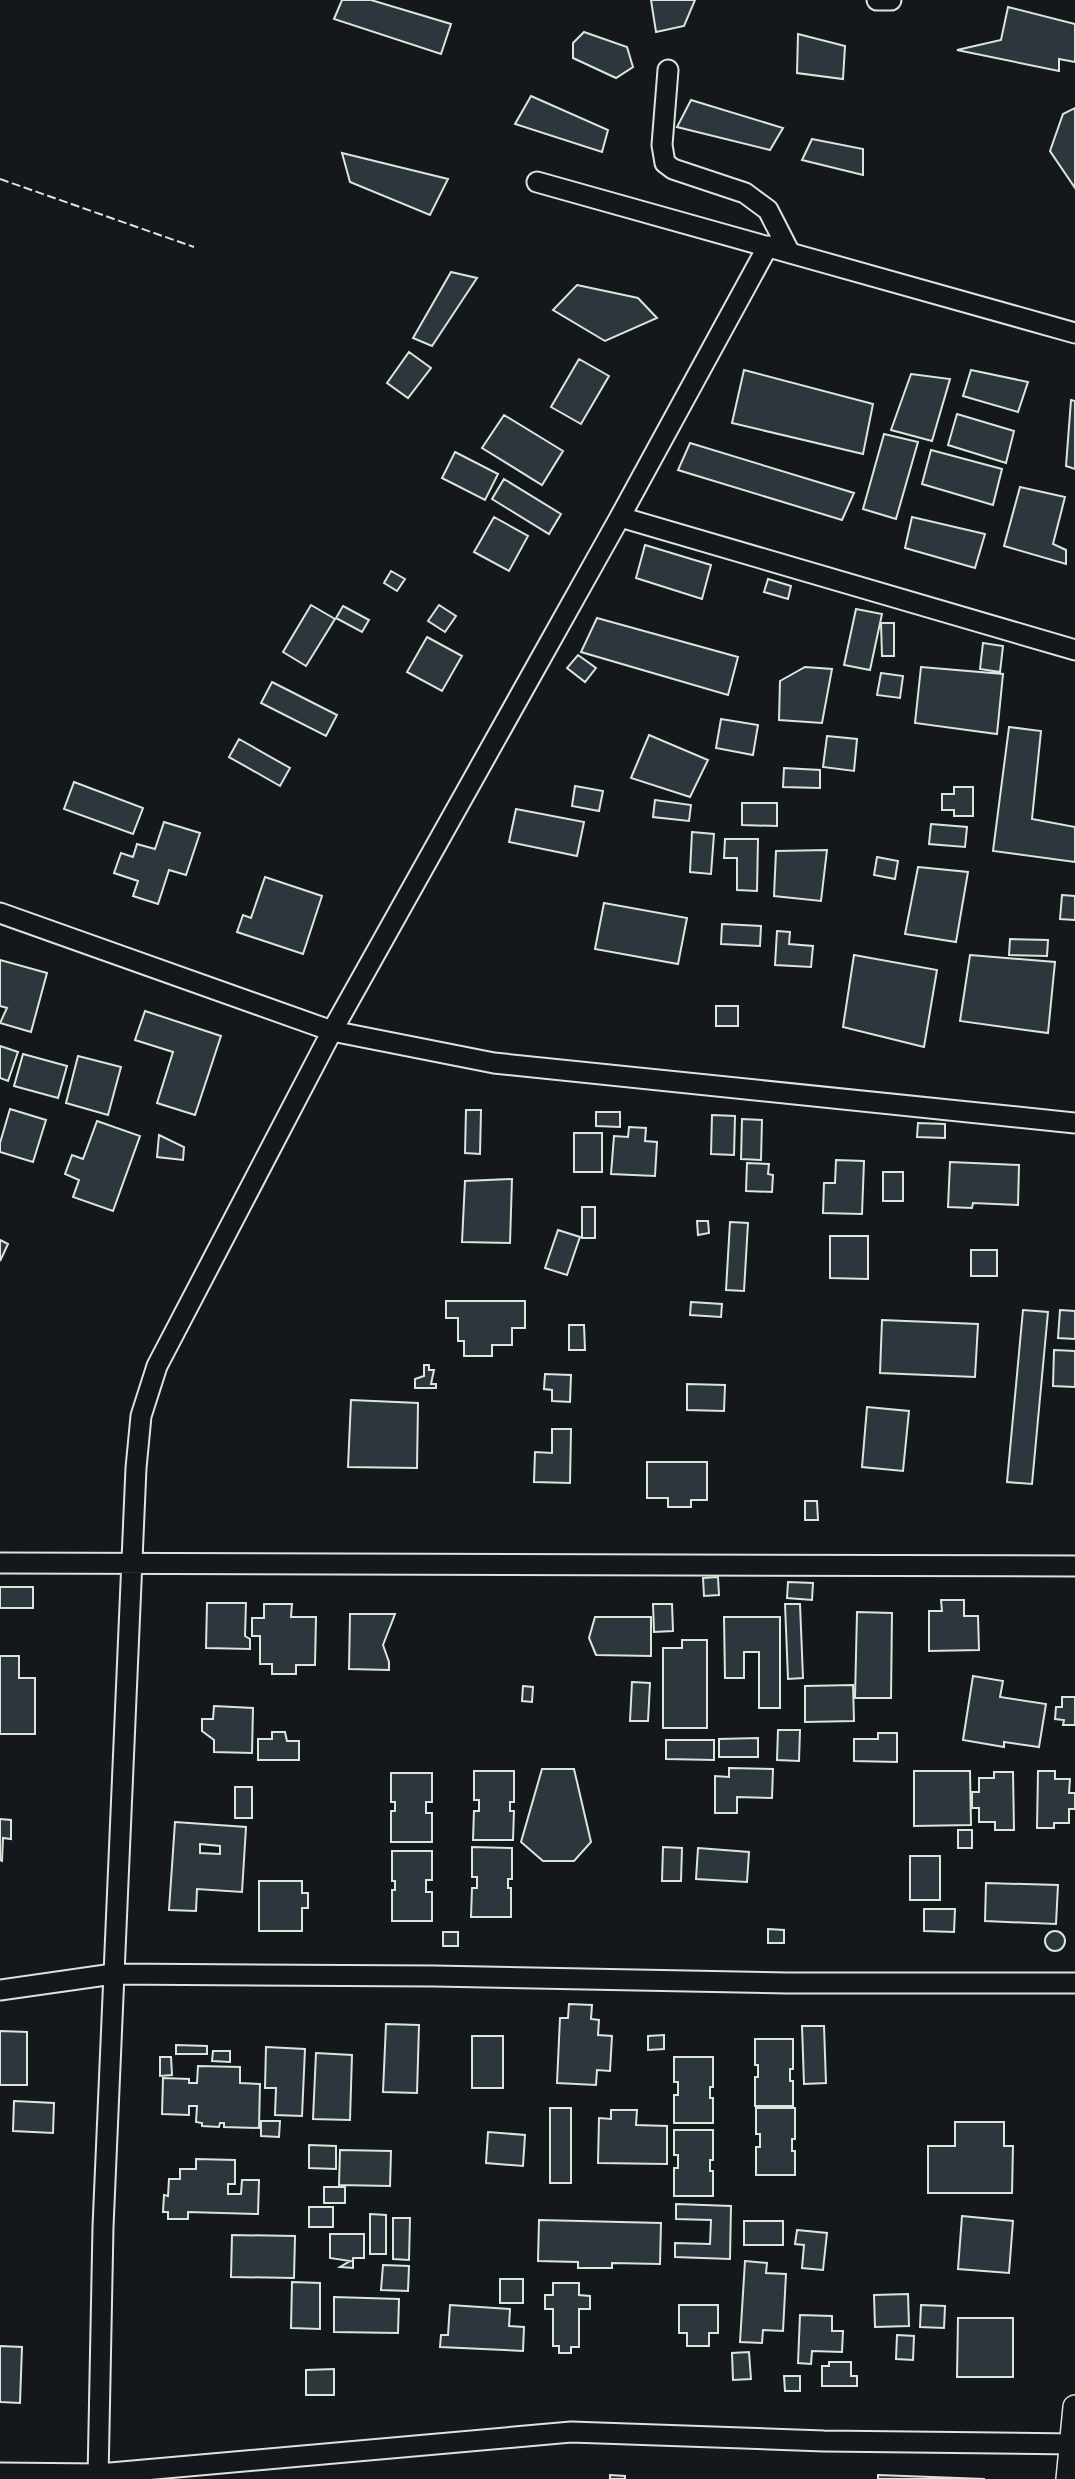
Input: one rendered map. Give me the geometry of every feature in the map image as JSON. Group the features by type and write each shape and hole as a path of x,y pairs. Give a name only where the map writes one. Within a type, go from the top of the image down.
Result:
{"street":[{"path":"877,0 891,0"},
{"path":"668,70 662,145 665,163 673,169 745,193 768,210 790,253"},
{"path":"537,182 1075,333"},
{"path":"99,2477 103,2227 113,1974 141,1416 157,1366 332,1031 620,517 768,246"},
{"path":"620,517 1075,650"},
{"path":"0,913 332,1031 494,1063 1075,1123"},
{"path":"0,1563 1075,1566"},
{"path":"0,1990 113,1974 434,1976 787,1983 1075,1983"},
{"path":"1068,2479 1075,2407"},
{"path":"0,2473 99,2477 571,2432 824,2441 1073,2444"}],"building":[{"path":"342,0 371,0 451,24 441,54 334,19"},
{"path":"651,0 695,0 684,26 656,32"},
{"path":"1008,7 1075,24 1075,62 1059,59 1059,71 957,50 1001,40"},
{"path":"584,32 627,47 633,67 616,78 573,58 573,43"},
{"path":"798,34 845,46 843,79 797,73"},
{"path":"531,96 608,130 602,152 515,124"},
{"path":"691,100 783,128 770,150 677,127"},
{"path":"1075,108 1075,188 1050,151 1063,114"},
{"path":"812,139 863,149 863,175 802,160"},
{"path":"342,153 448,179 430,215 350,182"},
{"path":"451,272 477,278 432,346 413,338"},
{"path":"577,285 638,298 657,318 605,341 553,310"},
{"path":"409,352 431,368 408,398 387,383"},
{"path":"579,359 609,376 581,424 551,407"},
{"path":"744,370 873,404 863,454 732,423"},
{"path":"971,370 1028,382 1018,412 963,396"},
{"path":"911,374 950,379 932,441 891,430"},
{"path":"1071,400 1075,401 1075,469 1066,466"},
{"path":"957,414 1014,431 1006,463 948,445"},
{"path":"504,415 563,451 542,485 482,448"},
{"path":"884,434 918,442 896,519 863,509"},
{"path":"690,443 854,493 842,520 678,470"},
{"path":"931,450 1002,469 993,505 922,484"},
{"path":"455,452 498,474 485,500 442,478"},
{"path":"504,479 561,514 549,534 492,499"},
{"path":"1020,487 1065,497 1053,544 1066,550 1066,564 1004,546"},
{"path":"494,517 528,536 509,571 474,552"},
{"path":"912,517 985,534 975,568 905,548"},
{"path":"645,545 711,565 702,599 636,578"},
{"path":"391,571 405,579 397,591 384,583"},
{"path":"768,579 791,586 788,599 764,592"},
{"path":"311,605 335,619 306,666 283,652"},
{"path":"439,605 456,616 445,632 428,621"},
{"path":"343,606 369,620 362,632 336,618"},
{"path":"856,609 882,614 870,670 844,665"},
{"path":"597,618 738,657 728,695 581,652"},
{"path":"881,623 894,623 894,656 882,656"},
{"path":"427,637 462,656 442,691 407,672"},
{"path":"983,643 1003,646 1000,672 980,669"},
{"path":"578,655 596,668 585,682 567,668"},
{"path":"805,667 832,669 822,723 779,720 780,681"},
{"path":"921,667 1003,674 997,734 915,723"},
{"path":"881,673 903,676 900,698 877,695"},
{"path":"272,682 337,715 326,736 261,703"},
{"path":"721,719 758,725 753,755 716,748"},
{"path":"1009,727 1041,731 1032,819 1075,827 1075,862 993,851"},
{"path":"649,735 708,760 690,797 631,778"},
{"path":"827,736 857,739 854,771 823,767"},
{"path":"239,739 290,768 280,786 229,757"},
{"path":"784,768 820,770 820,788 783,787"},
{"path":"74,782 143,808 133,834 64,809"},
{"path":"575,786 603,791 599,811 572,806"},
{"path":"954,787 973,787 973,816 954,816 954,810 942,810 942,794 954,794"},
{"path":"655,800 691,805 689,821 653,817"},
{"path":"742,803 777,803 777,826 742,825"},
{"path":"516,809 584,822 577,856 509,842"},
{"path":"164,822 200,833 186,875 169,870 158,904 133,896 138,881 114,873 121,853 133,857 137,844 155,849"},
{"path":"931,824 967,827 965,847 929,844"},
{"path":"692,832 714,834 711,874 690,872"},
{"path":"725,839 758,839 757,891 737,890 737,858 724,858"},
{"path":"827,850 821,901 774,896 776,851"},
{"path":"877,857 898,861 895,879 874,875"},
{"path":"918,867 968,872 956,942 905,934"},
{"path":"265,877 322,896 303,954 237,932 243,915 251,918"},
{"path":"1062,895 1075,896 1075,920 1060,919"},
{"path":"604,903 687,918 678,964 595,949"},
{"path":"722,924 761,926 760,946 721,944"},
{"path":"777,931 790,932 789,944 813,946 811,967 775,965"},
{"path":"1010,939 1048,940 1047,956 1009,955"},
{"path":"854,955 937,970 924,1047 843,1027"},
{"path":"970,955 1055,962 1048,1033 960,1021"},
{"path":"0,960 47,973 31,1032 0,1023 7,1008 0,1006"},
{"path":"716,1006 738,1006 738,1026 716,1026"},
{"path":"145,1011 221,1036 195,1115 157,1103 173,1052 135,1040"},
{"path":"0,1046 18,1052 8,1081 0,1078"},
{"path":"23,1054 67,1066 58,1098 14,1086"},
{"path":"78,1056 121,1067 108,1115 66,1103"},
{"path":"10,1109 46,1120 33,1162 0,1152"},
{"path":"466,1110 481,1110 480,1154 465,1153"},
{"path":"596,1112 620,1112 620,1127 596,1126"},
{"path":"712,1115 735,1116 734,1155 711,1154"},
{"path":"742,1119 762,1120 761,1160 741,1159"},
{"path":"97,1121 140,1136 113,1211 73,1197 79,1180 65,1174 72,1155 83,1159"},
{"path":"918,1123 945,1124 945,1138 917,1137"},
{"path":"629,1127 646,1128 645,1141 657,1142 655,1176 611,1174 614,1136 628,1137"},
{"path":"574,1133 602,1133 602,1172 574,1172"},
{"path":"159,1135 184,1147 183,1160 157,1157"},
{"path":"836,1160 864,1161 862,1214 823,1213 824,1183 835,1183"},
{"path":"950,1162 1019,1165 1018,1205 973,1203 972,1208 948,1207"},
{"path":"747,1163 769,1164 768,1174 773,1175 772,1192 746,1191"},
{"path":"883,1172 903,1172 903,1201 883,1201"},
{"path":"512,1179 510,1243 462,1242 465,1181"},
{"path":"582,1207 595,1207 595,1238 582,1238"},
{"path":"697,1221 708,1221 709,1233 698,1235"},
{"path":"730,1222 748,1223 744,1291 726,1290"},
{"path":"558,1230 580,1237 567,1275 545,1268"},
{"path":"830,1236 868,1236 868,1279 830,1278"},
{"path":"0,1240 8,1244 0,1261"},
{"path":"971,1250 997,1250 997,1276 971,1276"},
{"path":"446,1301 525,1301 525,1328 512,1328 512,1345 492,1345 492,1356 464,1356 464,1341 458,1341 458,1318 446,1318"},
{"path":"691,1302 722,1304 721,1317 690,1315"},
{"path":"1023,1310 1048,1312 1032,1484 1007,1482"},
{"path":"1060,1310 1075,1311 1075,1339 1058,1338"},
{"path":"882,1320 978,1324 975,1377 880,1373"},
{"path":"569,1325 584,1325 585,1350 569,1350"},
{"path":"1054,1350 1075,1351 1075,1387 1053,1386"},
{"path":"424,1365 429,1365 429,1370 434,1370 431,1384 436,1384 436,1388 415,1388 415,1379 424,1376"},
{"path":"545,1374 571,1375 570,1402 552,1401 552,1390 544,1389"},
{"path":"687,1384 725,1385 724,1411 687,1410"},
{"path":"351,1400 418,1403 417,1468 348,1467"},
{"path":"867,1407 909,1411 903,1471 862,1467"},
{"path":"552,1429 571,1429 570,1483 534,1482 535,1452 552,1453"},
{"path":"647,1462 707,1462 707,1500 691,1500 691,1507 668,1507 668,1498 647,1498"},
{"path":"805,1501 817,1501 818,1520 805,1520"},
{"path":"718,1577 719,1595 704,1596 703,1578"},
{"path":"788,1582 813,1583 812,1600 787,1598"},
{"path":"0,1587 33,1587 33,1608 0,1608"},
{"path":"941,1600 964,1600 964,1616 978,1616 979,1650 929,1651 929,1611 942,1611"},
{"path":"207,1603 246,1603 245,1636 250,1639 250,1649 206,1648"},
{"path":"264,1604 292,1604 291,1617 316,1617 315,1665 296,1665 296,1674 272,1674 272,1664 260,1664 260,1636 252,1636 252,1618 264,1618"},
{"path":"653,1604 672,1604 673,1631 654,1632"},
{"path":"785,1604 800,1604 803,1678 788,1679"},
{"path":"857,1612 892,1613 891,1698 855,1698"},
{"path":"350,1614 395,1614 383,1645 389,1670 349,1669"},
{"path":"595,1617 651,1617 651,1656 596,1655 589,1638"},
{"path":"724,1617 780,1617 780,1708 759,1708 759,1652 744,1652 744,1678 725,1678"},
{"path":"682,1640 707,1640 707,1728 663,1728 663,1648 682,1648"},
{"path":"0,1656 19,1656 19,1678 35,1678 35,1734 0,1734"},
{"path":"973,1676 1003,1681 1000,1697 1046,1704 1039,1747 1004,1742 1004,1747 963,1740"},
{"path":"632,1682 650,1683 648,1721 630,1721"},
{"path":"853,1685 854,1721 805,1722 805,1686"},
{"path":"523,1686 533,1687 532,1702 522,1701"},
{"path":"1062,1697 1075,1697 1075,1725 1063,1725 1064,1720 1055,1719 1056,1707 1062,1707"},
{"path":"214,1706 253,1708 252,1753 214,1752 214,1740 202,1731 202,1719 213,1719"},
{"path":"778,1730 800,1730 799,1761 777,1760"},
{"path":"272,1732 285,1732 287,1741 299,1741 299,1760 258,1760 258,1739 272,1739"},
{"path":"878,1733 897,1733 897,1762 854,1761 854,1739 878,1739"},
{"path":"758,1738 758,1757 719,1757 719,1739"},
{"path":"666,1740 714,1740 714,1760 666,1759"},
{"path":"729,1768 773,1769 772,1798 737,1797 737,1813 715,1813 715,1776 729,1777"},
{"path":"542,1769 574,1769 591,1842 574,1861 543,1861 521,1842"},
{"path":"474,1771 514,1771 514,1802 510,1802 510,1811 514,1811 513,1840 473,1840 474,1811 479,1811 479,1800 474,1800"},
{"path":"914,1771 970,1771 971,1825 914,1826"},
{"path":"1038,1771 1055,1771 1055,1779 1070,1779 1069,1793 1075,1793 1075,1809 1069,1809 1069,1823 1054,1823 1054,1828 1037,1828"},
{"path":"994,1772 1013,1772 1014,1830 995,1830 995,1822 979,1822 979,1808 972,1808 972,1792 979,1792 979,1778 994,1778"},
{"path":"391,1773 432,1773 432,1802 426,1802 426,1813 432,1813 432,1842 391,1842 391,1811 395,1811 395,1802 391,1802"},
{"path":"235,1787 252,1787 252,1818 235,1818"},
{"path":"0,1819 11,1820 11,1839 3,1838 2,1861 0,1860"},
{"path":"175,1822 246,1827 242,1892 197,1889 196,1911 169,1910","holes":["200,1844 220,1846 220,1854 200,1853"]},
{"path":"958,1830 972,1830 972,1848 958,1848"},
{"path":"472,1847 512,1848 512,1879 508,1879 508,1888 511,1888 511,1917 471,1917 472,1888 477,1888 477,1877 472,1877"},
{"path":"663,1847 682,1848 681,1881 662,1881"},
{"path":"698,1848 749,1852 747,1882 696,1879"},
{"path":"392,1851 432,1851 432,1880 426,1880 426,1892 432,1892 432,1921 392,1921 392,1890 395,1890 395,1881 392,1881"},
{"path":"910,1856 940,1856 940,1900 910,1900"},
{"path":"259,1881 302,1881 302,1893 308,1893 308,1908 302,1908 302,1931 259,1931"},
{"path":"986,1883 1058,1885 1056,1924 985,1921"},
{"path":"924,1909 955,1909 954,1932 924,1931"},
{"path":"768,1929 784,1930 784,1943 768,1943"},
{"path":"1055,1931 1062,1934 1065,1941 1062,1948 1055,1951 1048,1948 1045,1941 1048,1934"},
{"path":"443,1932 458,1932 458,1946 443,1946"},
{"path":"569,2004 592,2005 591,2019 599,2020 598,2035 612,2036 610,2071 597,2070 596,2085 557,2083 560,2018 568,2018"},
{"path":"386,2024 419,2025 417,2093 383,2092"},
{"path":"802,2026 824,2026 826,2083 804,2084"},
{"path":"0,2031 27,2032 27,2085 0,2085"},
{"path":"664,2035 664,2049 648,2050 648,2036"},
{"path":"472,2036 503,2036 503,2088 472,2088"},
{"path":"755,2039 793,2039 793,2069 790,2069 790,2081 793,2081 793,2106 755,2106 755,2077 758,2077 758,2065 755,2065"},
{"path":"176,2045 207,2046 207,2054 176,2054"},
{"path":"266,2047 305,2049 302,2116 275,2115 276,2088 265,2088"},
{"path":"213,2051 230,2051 230,2062 212,2061"},
{"path":"316,2053 352,2055 350,2120 313,2119"},
{"path":"160,2057 171,2057 172,2075 160,2076"},
{"path":"674,2057 713,2057 713,2087 710,2087 710,2098 713,2098 713,2123 674,2123 674,2095 678,2095 678,2082 674,2082"},
{"path":"198,2066 240,2067 240,2083 260,2084 259,2128 224,2127 224,2123 220,2123 219,2127 202,2126 202,2123 196,2122 197,2106 189,2106 189,2115 162,2114 163,2078 189,2079 189,2083 197,2083"},
{"path":"14,2101 54,2103 53,2133 13,2131"},
{"path":"550,2108 571,2108 571,2183 550,2183"},
{"path":"756,2108 795,2108 795,2139 792,2139 792,2151 795,2151 795,2175 756,2175 756,2147 760,2147 760,2134 756,2134"},
{"path":"611,2110 637,2110 636,2125 667,2126 667,2164 598,2163 599,2118 611,2119"},
{"path":"261,2121 280,2121 279,2137 261,2136"},
{"path":"955,2122 1004,2122 1004,2146 1013,2146 1012,2193 928,2193 928,2146 955,2146"},
{"path":"674,2130 713,2130 713,2160 710,2160 710,2171 713,2171 713,2196 674,2196 674,2168 678,2168 678,2155 674,2155"},
{"path":"488,2132 525,2135 523,2166 486,2163"},
{"path":"309,2145 336,2146 336,2169 309,2168"},
{"path":"340,2150 391,2151 390,2186 339,2185"},
{"path":"196,2159 235,2160 235,2184 228,2184 228,2194 241,2194 242,2180 259,2180 258,2214 188,2212 188,2219 168,2219 168,2212 163,2212 169,2179 180,2179 180,2169 196,2169"},
{"path":"324,2187 345,2187 345,2203 324,2203"},
{"path":"676,2204 731,2206 730,2259 675,2257 675,2243 710,2244 711,2220 676,2219"},
{"path":"309,2207 333,2207 333,2227 309,2227"},
{"path":"370,2214 386,2215 386,2254 370,2254"},
{"path":"962,2216 1013,2221 1009,2273 958,2269"},
{"path":"393,2218 410,2218 409,2260 393,2259"},
{"path":"539,2220 661,2223 660,2264 612,2263 612,2268 578,2268 578,2262 538,2261"},
{"path":"744,2221 783,2221 783,2245 744,2245"},
{"path":"797,2230 827,2233 823,2270 802,2268 804,2245 795,2244"},
{"path":"330,2234 364,2234 364,2258 353,2258 353,2268 340,2267 350,2261 330,2258"},
{"path":"232,2235 295,2236 294,2278 231,2277"},
{"path":"745,2261 767,2263 766,2273 786,2274 783,2331 763,2330 762,2343 740,2342"},
{"path":"383,2265 409,2266 408,2291 381,2290"},
{"path":"500,2279 523,2279 523,2303 500,2303"},
{"path":"292,2282 320,2283 320,2329 291,2328"},
{"path":"553,2283 579,2283 579,2295 590,2296 590,2309 579,2309 579,2347 571,2347 571,2353 559,2353 559,2346 553,2346 553,2309 545,2309 545,2295 553,2295"},
{"path":"908,2294 909,2326 875,2327 874,2295"},
{"path":"334,2297 399,2299 398,2333 334,2332"},
{"path":"450,2305 510,2309 509,2326 524,2327 523,2351 440,2347 441,2335 448,2335"},
{"path":"679,2305 718,2305 718,2333 709,2333 709,2346 687,2346 687,2333 679,2333"},
{"path":"921,2305 945,2306 944,2328 920,2327"},
{"path":"800,2315 832,2316 832,2331 843,2331 842,2352 812,2351 811,2364 798,2363"},
{"path":"958,2318 1013,2318 1013,2377 957,2377"},
{"path":"897,2335 914,2336 913,2360 896,2359"},
{"path":"0,2346 22,2347 20,2403 0,2402"},
{"path":"749,2352 751,2379 733,2380 732,2353"},
{"path":"829,2362 851,2362 851,2376 857,2376 857,2386 822,2386 822,2366 829,2366"},
{"path":"334,2369 334,2395 306,2395 306,2370"},
{"path":"784,2376 800,2376 800,2391 785,2391"},
{"path":"610,2475 625,2476 625,2479 610,2479"},
{"path":"878,2475 985,2479 878,2479"}],"fence":[{"path":"0,179 194,247"}]}
